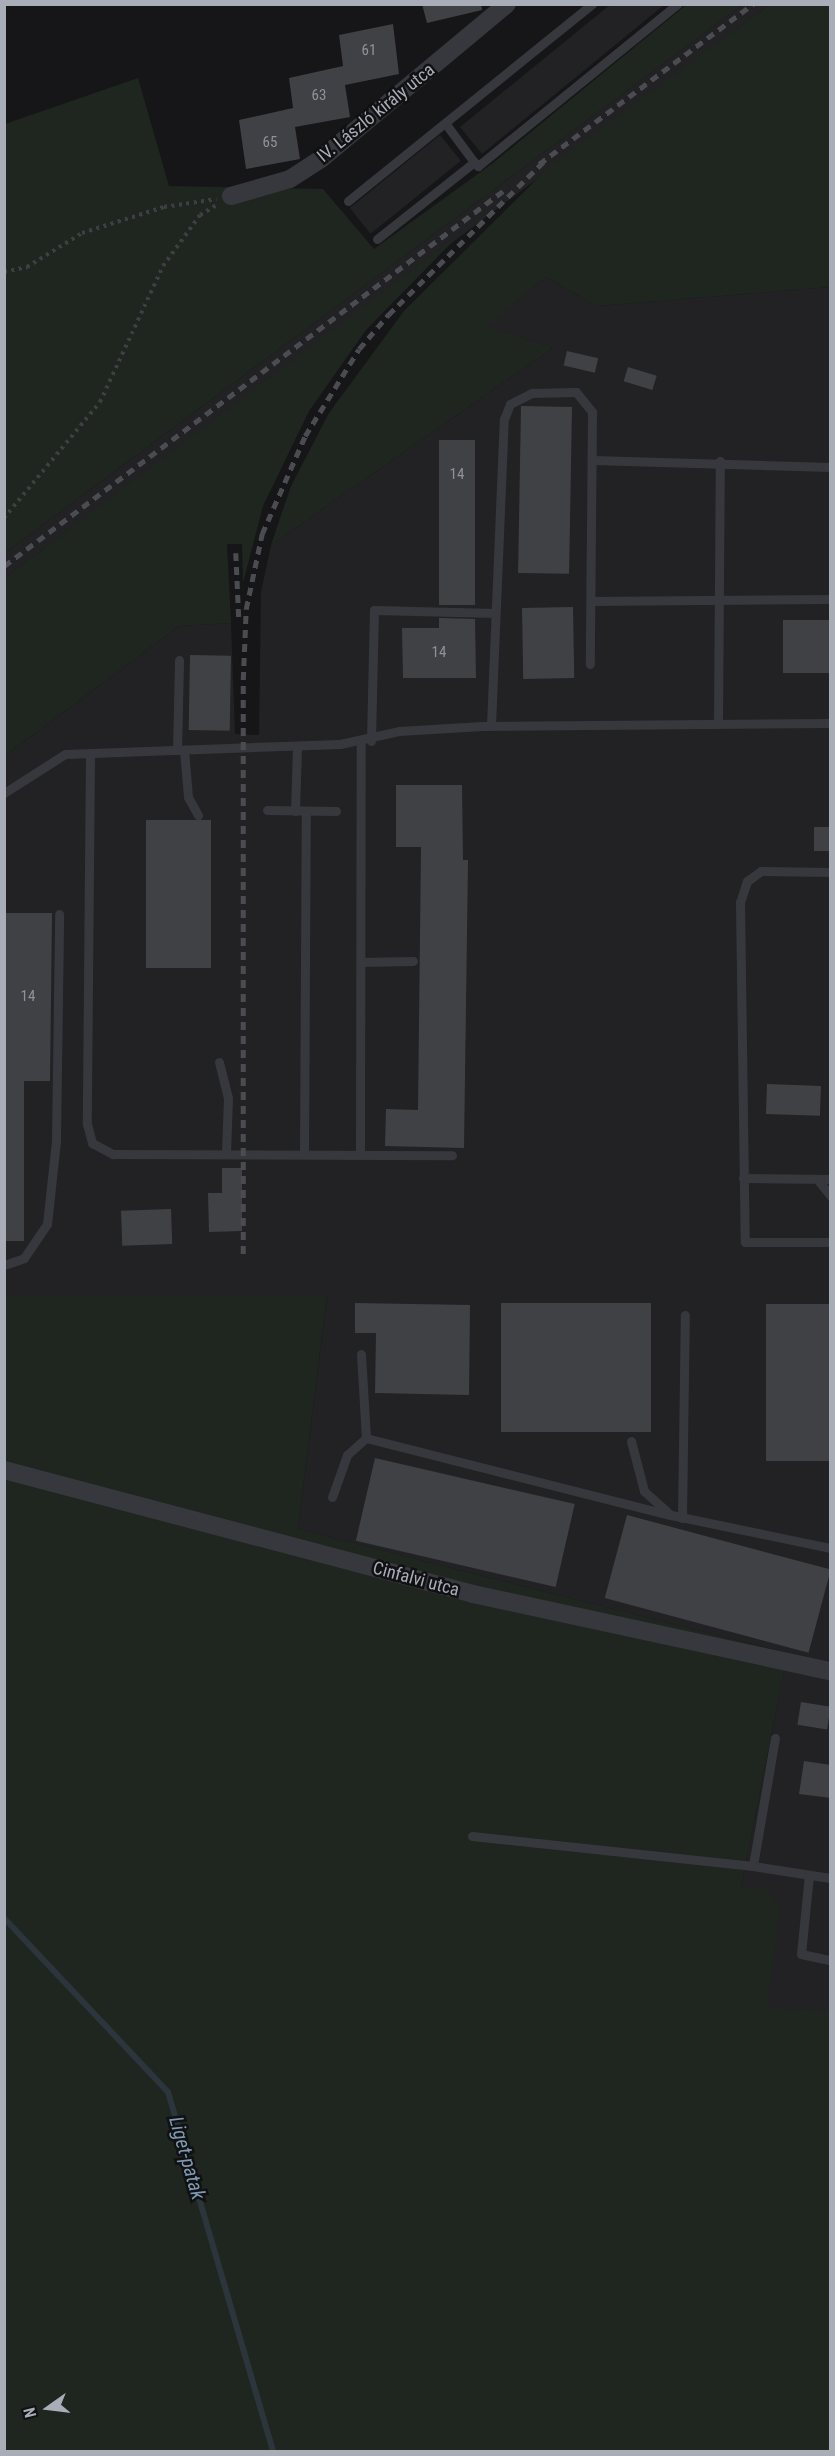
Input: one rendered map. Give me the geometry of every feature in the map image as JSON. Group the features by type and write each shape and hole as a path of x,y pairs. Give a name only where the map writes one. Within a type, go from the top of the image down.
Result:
{"street":[{"name":"IV. László király utca","path":"231,196 290,179 313,165 507,4"},
{"name":"Cinfalvi utca","path":"4,1470 473,1594 831,1671"}],"lane":[{"path":"448,127 592,4"},
{"path":"348,201 444,122 478,166 677,4"},
{"path":"377,239 474,162"},
{"path":"491,725 504,419 510,404 532,393 566,391 584,398 592,412 590,664"},
{"path":"593,460 720,461 831,467"},
{"path":"718,724 716,600 720,461"},
{"path":"591,601 831,599"},
{"path":"360,1154 366,742 374,610 495,613"},
{"path":"179,660 181,750 188,797 198,815"},
{"path":"4,794 58,755 366,742 399,731 491,725 831,723"},
{"path":"295,811 297,746"},
{"path":"90,753 89,1135 97,1148 113,1154 453,1155"},
{"path":"267,810 336,811"},
{"path":"304,1154 306,811"},
{"path":"831,872 761,871 747,881 740,902 745,1242 831,1242"},
{"path":"4,1265 24,1258 47,1224 56,1141 59,914"},
{"path":"361,962 413,961"},
{"path":"219,1062 228,1098 226,1154"},
{"path":"743,1178 831,1179"},
{"path":"817,1179 831,1196"},
{"path":"682,1518 685,1315"},
{"path":"361,1354 366,1438"},
{"path":"366,1438 682,1518 831,1548"},
{"path":"332,1497 347,1455 366,1438"},
{"path":"631,1441 644,1491 671,1515"},
{"path":"753,1866 775,1738"},
{"path":"472,1836 753,1866 831,1878"},
{"path":"809,1875 801,1954 831,1960"}],"path":[{"path":"4,272 27,267 82,233 164,207 231,196"},
{"path":"4,518 100,402 163,266 200,215 231,196"}],"shaded area":[{"path":"611,4 664,5 482,154 460,127"},
{"path":"686,5 742,5 5,553 5,124 138,78 169,186 323,189 374,249 493,163"},
{"path":"742,5 769,5 5,578 5,553"},
{"path":"769,5 830,5 830,287 597,306 546,277 487,326 553,348 271,545 291,486 329,413 404,311 550,166"},
{"path":"440,135 461,161 371,234 350,208"},
{"path":"462,232 366,330 309,411 263,506 243,583 242,544 227,544 231,623 179,626 5,756 5,578"},
{"path":"546,277 597,306 830,287 830,2055 763,2052 741,1887 788,1653 298,1529 327,1296 5,1295 5,756 179,626 231,623 235,734 259,735 261,592 271,545 553,348 486,326"},
{"path":"4,1295 327,1295 298,1529 788,1653 741,1887 768,1889 780,1907 767,2008 830,2011 830,2451 5,2451"}],"building":[{"path":"422,4 481,4 482,10 427,23"},
{"path":"393,24 399,74 345,85 350,117 295,127 300,159 246,169 239,120 293,108 289,78 343,66 339,35"},
{"path":"567,351 598,358 595,373 564,366"},
{"path":"628,367 657,376 652,390 624,381"},
{"path":"521,406 572,407 569,574 518,573"},
{"path":"439,440 475,440 475,605 439,605"},
{"path":"573,607 574,678 523,679 522,608"},
{"path":"439,618 475,619 476,678 403,678 402,628 439,628"},
{"path":"783,620 830,620 830,673 783,673"},
{"path":"190,655 231,656 230,731 189,730"},
{"path":"396,785 462,785 463,860 468,860 464,1148 385,1146 386,1109 418,1110 421,847 396,847"},
{"path":"146,820 211,820 211,968 146,968"},
{"path":"814,827 830,827 830,851 814,851"},
{"path":"4,913 52,913 50,1081 24,1081 24,1241 4,1241"},
{"path":"767,1084 821,1086 820,1116 766,1114"},
{"path":"222,1168 242,1168 242,1231 209,1232 208,1193 222,1193"},
{"path":"171,1209 172,1244 122,1246 121,1211"},
{"path":"355,1303 470,1305 469,1395 375,1393 376,1333 355,1333"},
{"path":"501,1303 651,1303 651,1432 501,1432"},
{"path":"766,1304 830,1304 830,1461 766,1461"},
{"path":"375,1458 575,1504 556,1587 356,1541"},
{"path":"627,1515 830,1569 809,1653 605,1598"},
{"path":"801,1702 830,1707 827,1729 797,1725"},
{"path":"804,1761 831,1765 831,1798 799,1794"}],"waterway":[{"name":"Liget-patak","path":"4,1918 168,2092 273,2452"}],"railway":[{"path":"539,164 753,4"},
{"path":"243,1254 243,680 246,609 262,534 305,436 359,349 388,315 545,160"},
{"path":"4,566 503,191"},
{"path":"236,553 239,619"}]}
